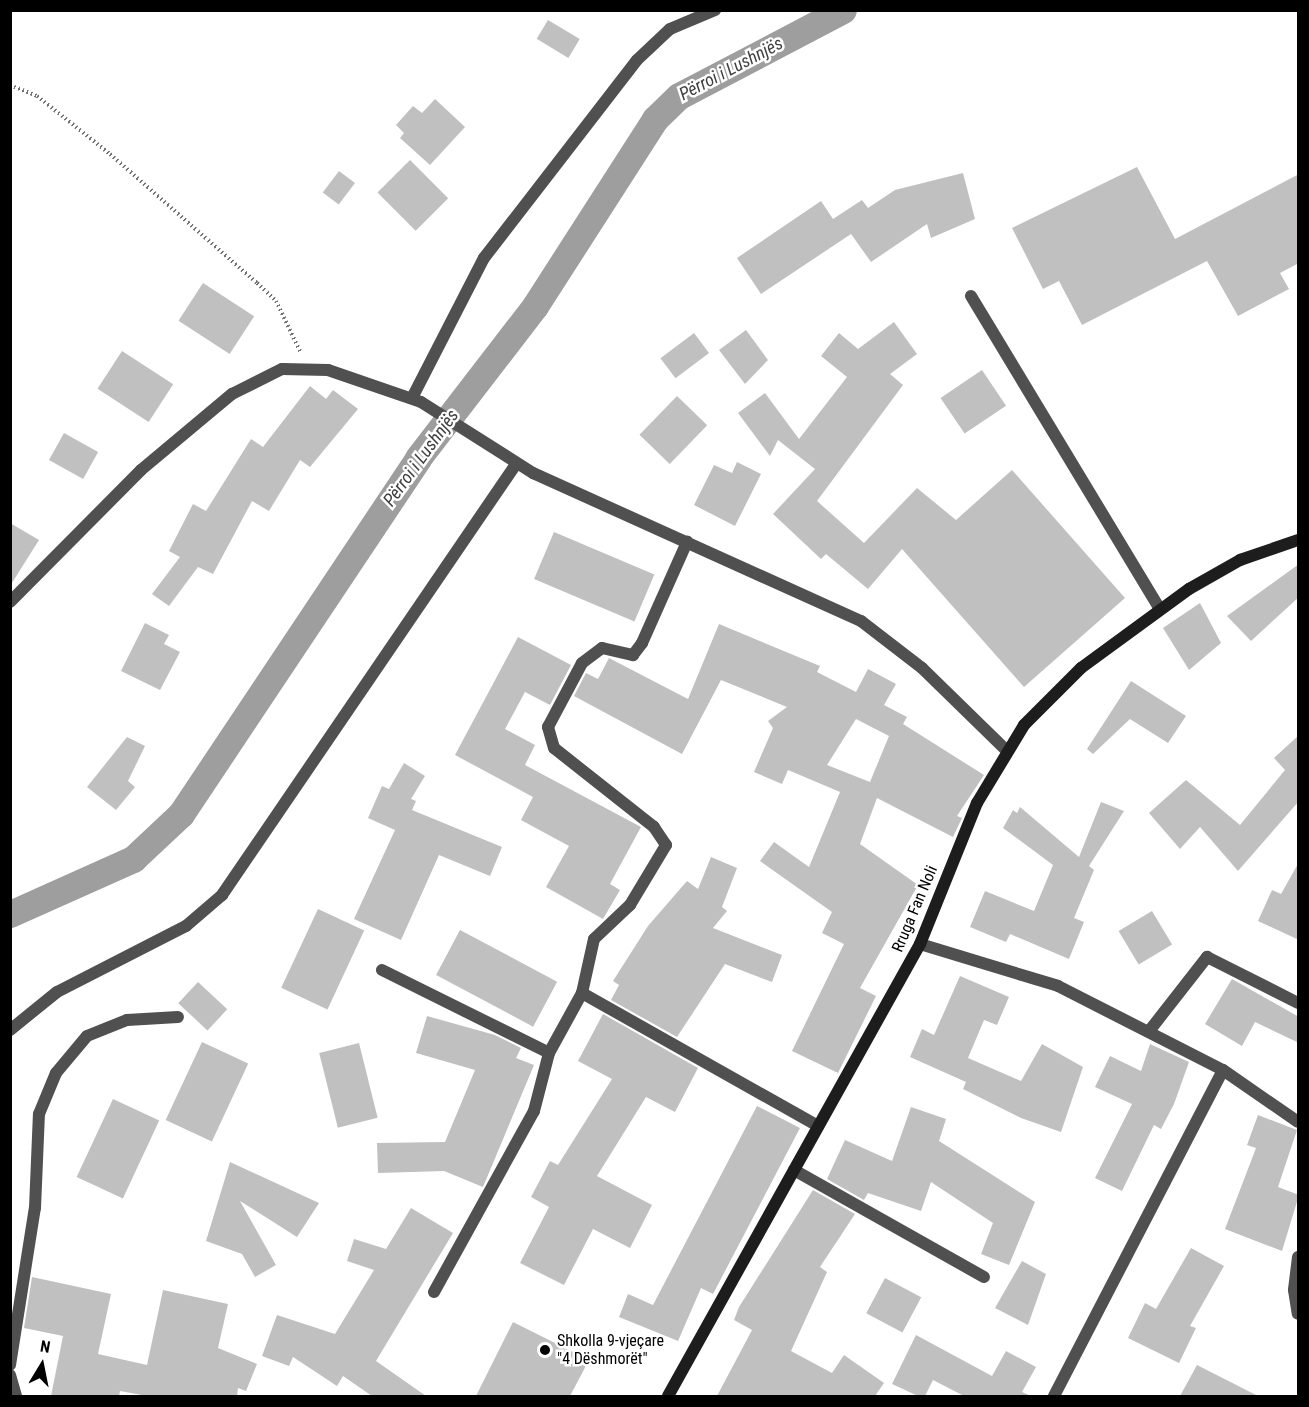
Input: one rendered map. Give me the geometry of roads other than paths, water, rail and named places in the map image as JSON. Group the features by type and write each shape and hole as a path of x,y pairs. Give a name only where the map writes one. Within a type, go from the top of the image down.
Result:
{"main road":[{"name":"Rruga Fan Noli","path":"668,1396 921,944 977,803 1006,750 1049,698 1160,609 1240,560 1299,540"}],"street":[{"path":"417,400 484,258 630,69 670,29 715,10"},
{"path":"971,296 1160,609"},
{"path":"10,602 141,470 218,406 260,377 304,366 360,377 417,400 516,464 861,621 922,668 1006,750"},
{"path":"10,1030 57,992 186,926 222,896 516,464"},
{"path":"434,1292 534,1112 549,1053 582,993 594,939 630,904 666,845 654,827 554,748 548,727 582,663 602,648 633,655 642,643 687,542"},
{"path":"921,944 1058,986 1150,1030 1223,1070 1299,1122"},
{"path":"1150,1030 1207,957 1299,1003"},
{"path":"382,970 549,1053"},
{"path":"582,993 818,1126"},
{"path":"10,1365 35,1208 39,1114 56,1073 87,1036 128,1020 178,1017"},
{"path":"1054,1396 1223,1070"},
{"path":"794,1170 984,1277"},
{"path":"1299,1257 1294,1290 1299,1314"},
{"path":"10,1375 16,1396"}],"waterway":[{"name":"Përroi i Lushnjës","path":"10,914 133,859 181,814 418,458 535,306 655,119 679,96 843,10"}],"place":[{"name":"Shkolla 9-vjeçare \"4 Dëshmorët\"","path":"545,1350"}]}
